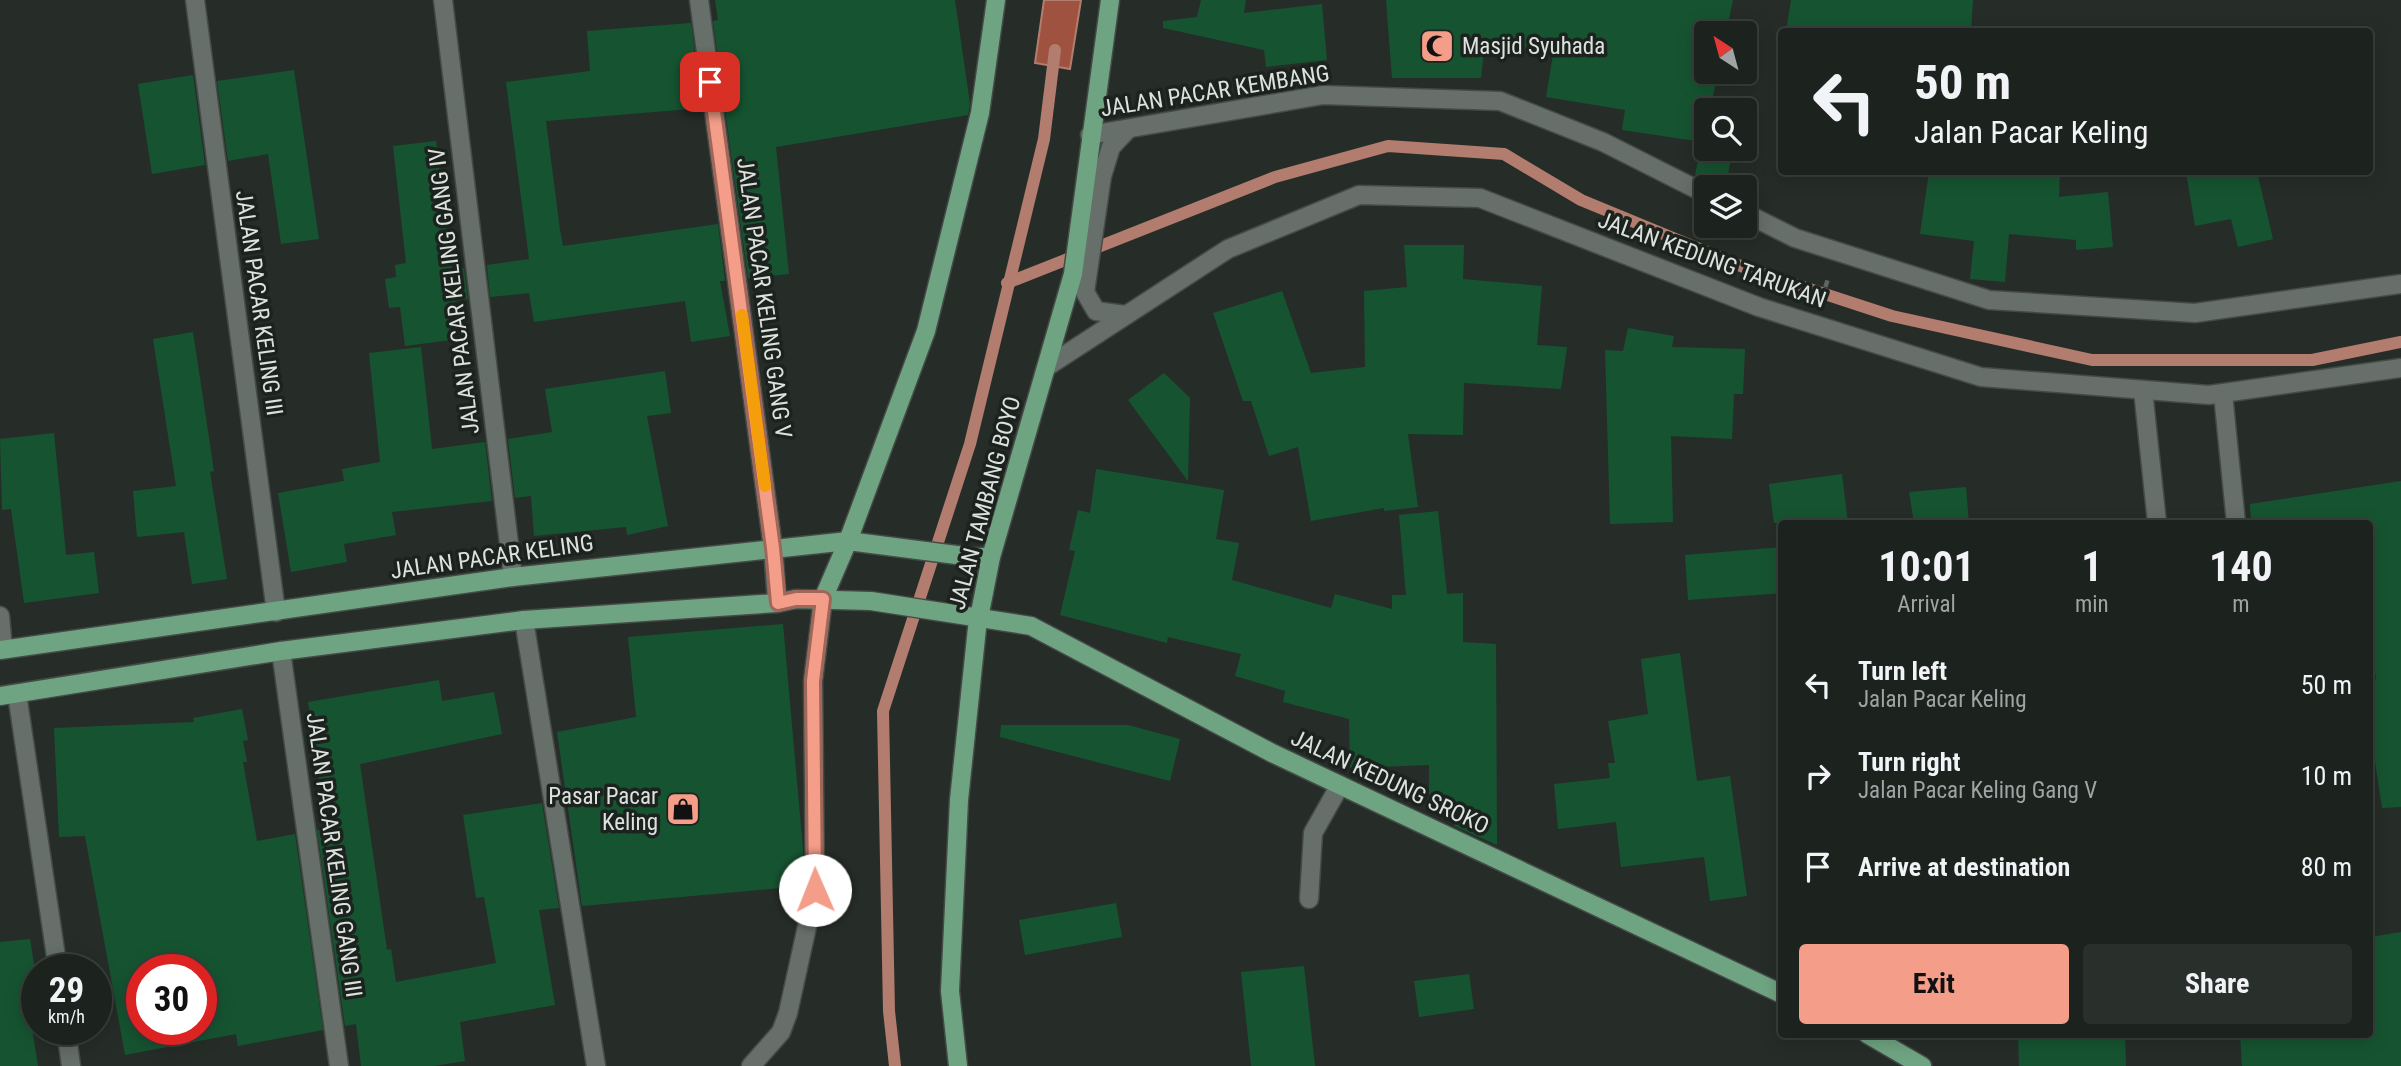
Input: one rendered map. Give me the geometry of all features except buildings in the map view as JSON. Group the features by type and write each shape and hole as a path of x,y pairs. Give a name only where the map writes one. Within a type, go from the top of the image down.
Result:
{"main road":[{"path":"823,599 848,541 926,331 980,113 996,0"},
{"name":"JALAN TAMBANG BOYO","path":"958,1066 951,977 959,800 972,616 1048,366 1082,272 1095,172 1090,135 1110,0"},
{"name":"JALAN PACAR KELING","path":"1,649 513,577 848,541 972,557 991,557"},
{"path":"9,695 281,652 524,620 778,603 796,599 879,602 972,616"},
{"name":"JALAN KEDUNG SROKO","path":"972,616 1031,625 1340,785 1778,992"},
{"path":"1874,1038 1922,1066"}],"street":[{"name":"JALAN PACAR KELING III","path":"195,0 276,612"},
{"name":"JALAN PACAR KELING GANG IV","path":"443,0 513,577"},
{"name":"JALAN PACAR KELING GANG V","path":"699,0 773,548 778,603"},
{"name":"JALAN PACAR KEMBANG","path":"1090,135 1323,96 1500,101 1602,142 1694,188"},
{"path":"1095,172 1111,147 1128,129"},
{"name":"JALAN KEDUNG TARUKAN","path":"1048,366 1227,249 1359,195 1480,198 1759,307 1981,377 2223,394 2401,368"},
{"path":"1757,219 1795,238 1989,300 2195,313 2401,284"},
{"path":"1082,272 1085,292 1096,311 1125,315"},
{"path":"2143,390 2157,520"},
{"path":"2223,394 2236,520"},
{"path":"751,1066 781,1032 788,1013 815,890 813,681 823,599"},
{"path":"0,616 1,649"},
{"path":"524,620 596,1066"},
{"name":"JALAN PACAR KELING GANG III","path":"281,652 339,1066"},
{"path":"9,695 55,954"},
{"path":"1309,899 1309,858 1313,833 1340,785"},
{"path":"68,1045 71,1066"}],"path":[{"path":"1819,306 1830,274"}],"shaded area":[{"path":"1044,0 1081,0 1070,69 1035,63"}],"waterway":[{"path":"895,1066 889,1011 883,711 970,444 1044,139 1055,50"},
{"path":"1007,283 1275,177 1388,146 1504,154 1581,200 1748,269 1892,316 2092,360 2312,360 2401,342"}],"slow traffic":[{"path":"742,315 765,486"}],"place":[{"name":"Masjid Syuhada","path":"1437,46"},
{"name":"Pasar Pacar Keling","path":"683,809"}],"route":[{"path":"710,82 773,548 778,603 796,599 823,599 813,681 815,890"}]}
